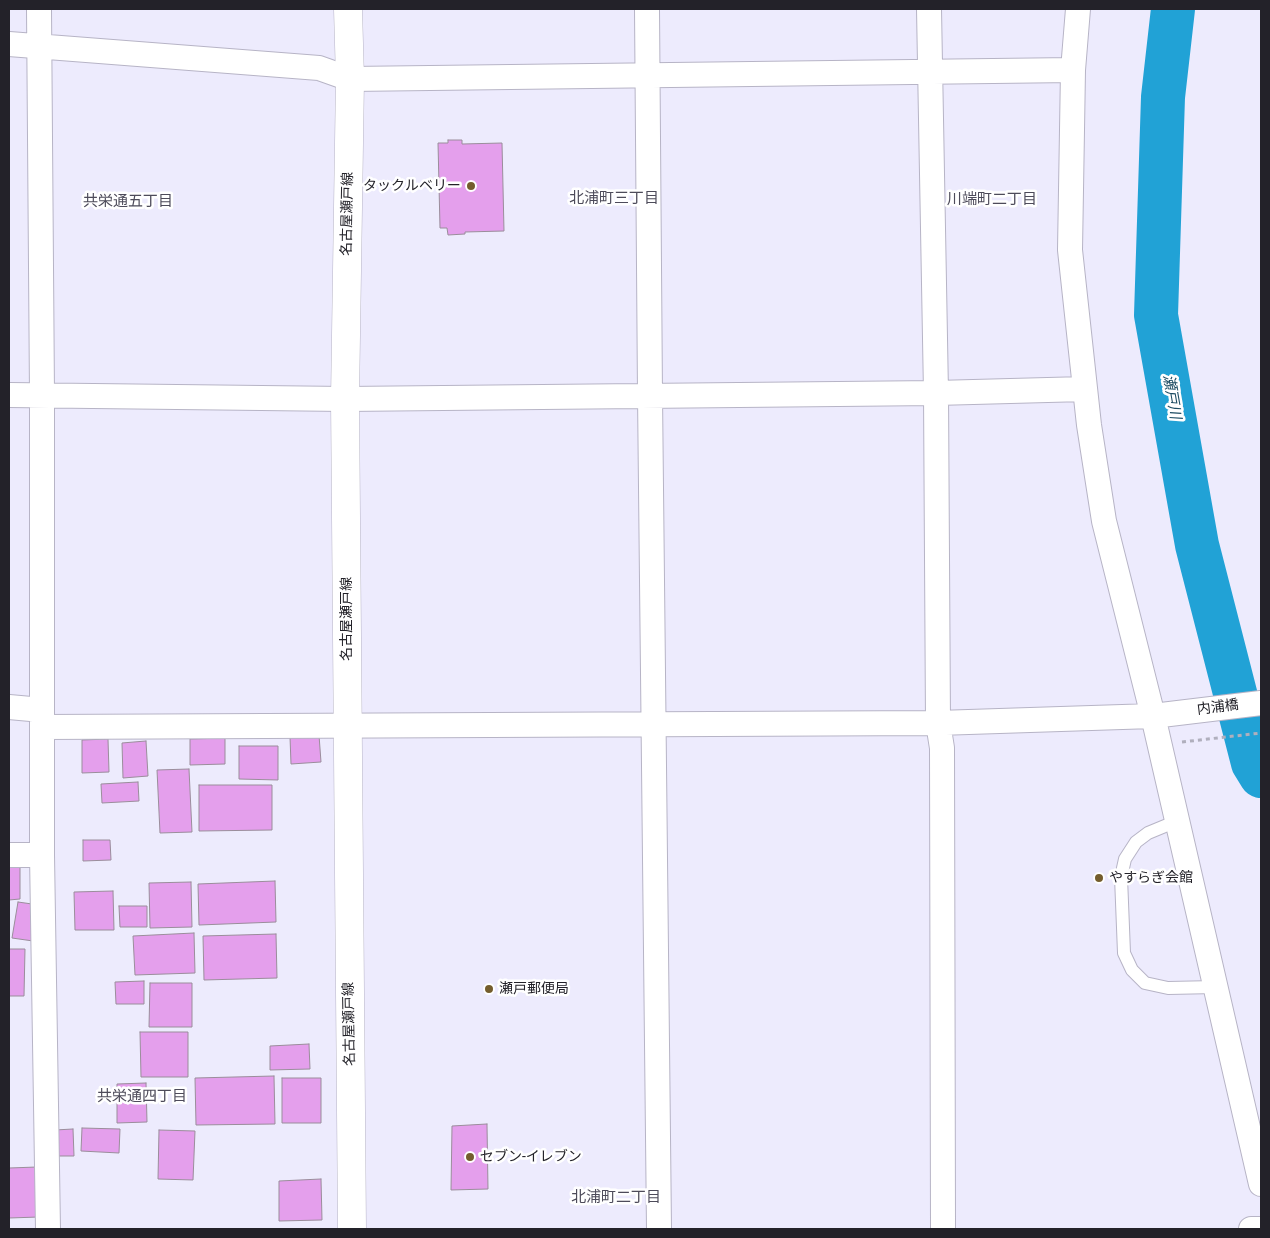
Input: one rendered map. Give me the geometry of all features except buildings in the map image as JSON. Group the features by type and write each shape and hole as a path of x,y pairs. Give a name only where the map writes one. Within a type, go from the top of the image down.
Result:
{"main road":[{"name":"名古屋瀬戸線","path":"348,9 350,78 345,398 352,1229"}],"street":[{"path":"38,9 42,395 42,855 48,1229"},
{"path":"647,9 659,1229"},
{"path":"929,9 936,393 938,723 942,758 943,1229"},
{"path":"1078,9 1073,70 1070,250 1088,424 1104,521 1164,715 1177,821 1261,1184"},
{"path":"9,44 319,68 350,78 1073,70"},
{"path":"9,395 345,398 936,393 1085,389"},
{"name":"内浦橋","path":"9,707 42,718 348,726 938,723 1164,715 1261,703"},
{"path":"9,855 42,855"},
{"path":"1251,1229 1261,1229"}],"lane":[{"path":"1177,821 1148,833 1136,842 1125,859 1122,877 1124,953 1132,970 1145,983 1168,988 1216,987"}],"path":[{"path":"1175,743 1261,734"}],"waterway":[{"name":"瀬戸川","path":"1173,9 1163,97 1156,315 1197,545 1253,763 1261,776"}],"place":[{"name":"タックルベリー","path":"471,186"},
{"name":"やすらぎ会館","path":"1099,878"},
{"name":"瀬戸郵便局","path":"489,989"},
{"name":"セブン-イレブン","path":"470,1157"}],"district":[{"name":"北浦町三丁目","path":"614,199"},
{"name":"川端町二丁目","path":"992,200"},
{"name":"共栄通五丁目","path":"128,202"},
{"name":"共栄通四丁目","path":"142,1097"},
{"name":"北浦町二丁目","path":"616,1198"}]}
